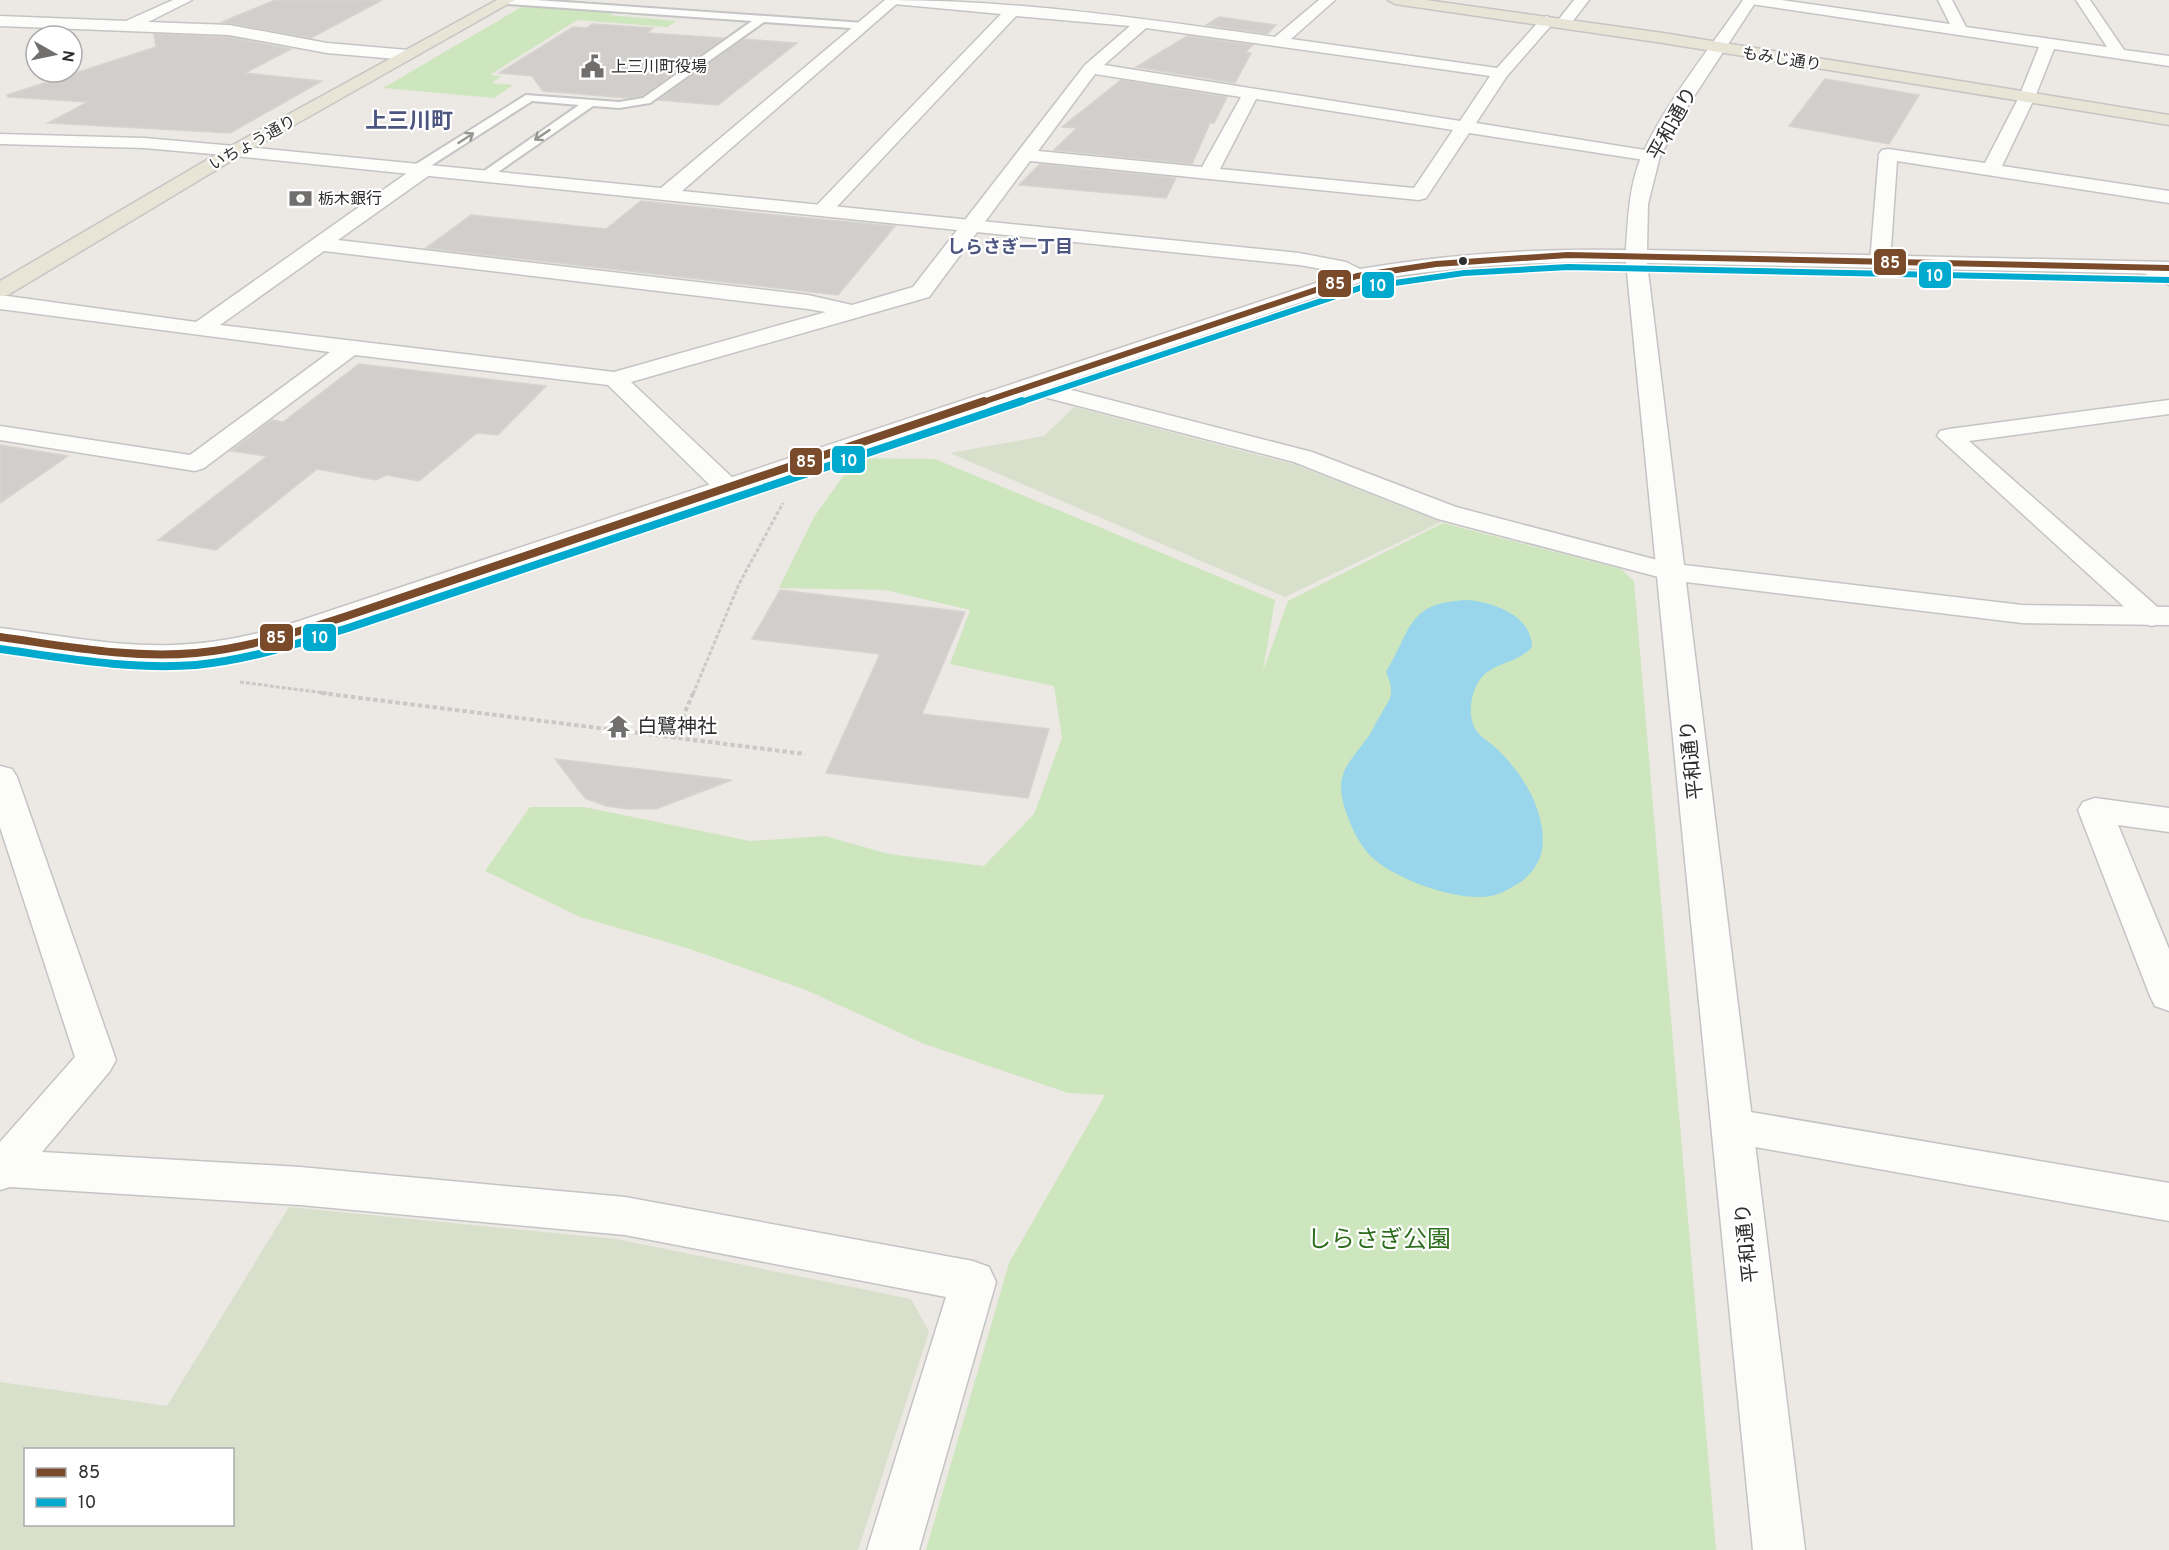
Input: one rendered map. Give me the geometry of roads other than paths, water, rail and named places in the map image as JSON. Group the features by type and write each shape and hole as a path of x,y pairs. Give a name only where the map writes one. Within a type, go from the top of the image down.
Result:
{"main road":[{"name":"いちょう通り","path":"0,290 235,151 508,0"},
{"name":"もみじ通り","path":"1395,0 1719,47 2169,120"}],"street":[{"path":"126,26 185,0"},
{"path":"666,194 894,0 1143,23 1501,73"},
{"path":"1278,42 1328,0"},
{"path":"1026,155 1419,194 1501,73 1582,0"},
{"path":"1751,0 2169,61"},
{"name":"平和通り","path":"1751,0 1680,104 1651,156 1638,204 1636,258 1779,1550"},
{"path":"1945,0 1960,30"},
{"path":"2083,0 2119,54"},
{"path":"824,210 1012,11"},
{"path":"0,21 229,30 327,48 408,56"},
{"path":"0,302 200,329 615,379 921,291 1092,68 1143,23"},
{"path":"1991,170 2028,97 2048,43"},
{"path":"1092,68 1651,156"},
{"path":"1208,173 1251,93"},
{"path":"0,139 144,143 666,194 1299,259 1339,266 1357,276"},
{"path":"1880,262 1888,154 2169,197"},
{"path":"200,329 420,170"},
{"path":"319,244 796,300 852,311"},
{"path":"0,637 133,652 194,653 236,648 298,632 1357,276 1412,266 1488,257 1568,255 1880,262 2162,272"},
{"path":"0,433 195,463 351,347"},
{"path":"615,379 727,487"},
{"path":"1029,386 1303,458 1447,513 1670,573 2022,614 2161,616"},
{"path":"2161,616 1949,436 2169,407"},
{"path":"0,777 96,1060 1,1170"},
{"path":"2169,820 2095,810 2169,996"},
{"path":"1733,1126 2169,1202"},
{"path":"1,1170 300,1186 624,1216 973,1282 893,1550"}],"lane":[{"path":"508,0 864,26"},
{"path":"420,170 530,96 632,105 646,101 762,19"},
{"path":"483,176 591,102"}],"water":[{"path":"1468,600 1489,604 1510,613 1525,627 1530,636 1532,647 1514,660 1494,668 1482,677 1473,693 1471,712 1477,732 1508,760 1525,783 1537,809 1543,836 1539,860 1527,877 1501,893 1482,897 1432,889 1400,876 1375,860 1360,843 1352,828 1344,806 1341,786 1345,770 1370,735 1389,699 1391,687 1386,672 1407,631 1422,612 1433,606"}],"place":[{"name":"上三川町役場","path":"593,66"},
{"name":"栃木銀行","path":"300,198"},
{"name":"白鷺神社","path":"619,726"}],"district":[{"name":"上三川町","path":"409,120"},
{"name":"しらさぎ一丁目","path":"1010,247"}],"park label":[{"name":"しらさぎ公園","path":"1379,1239"}]}
